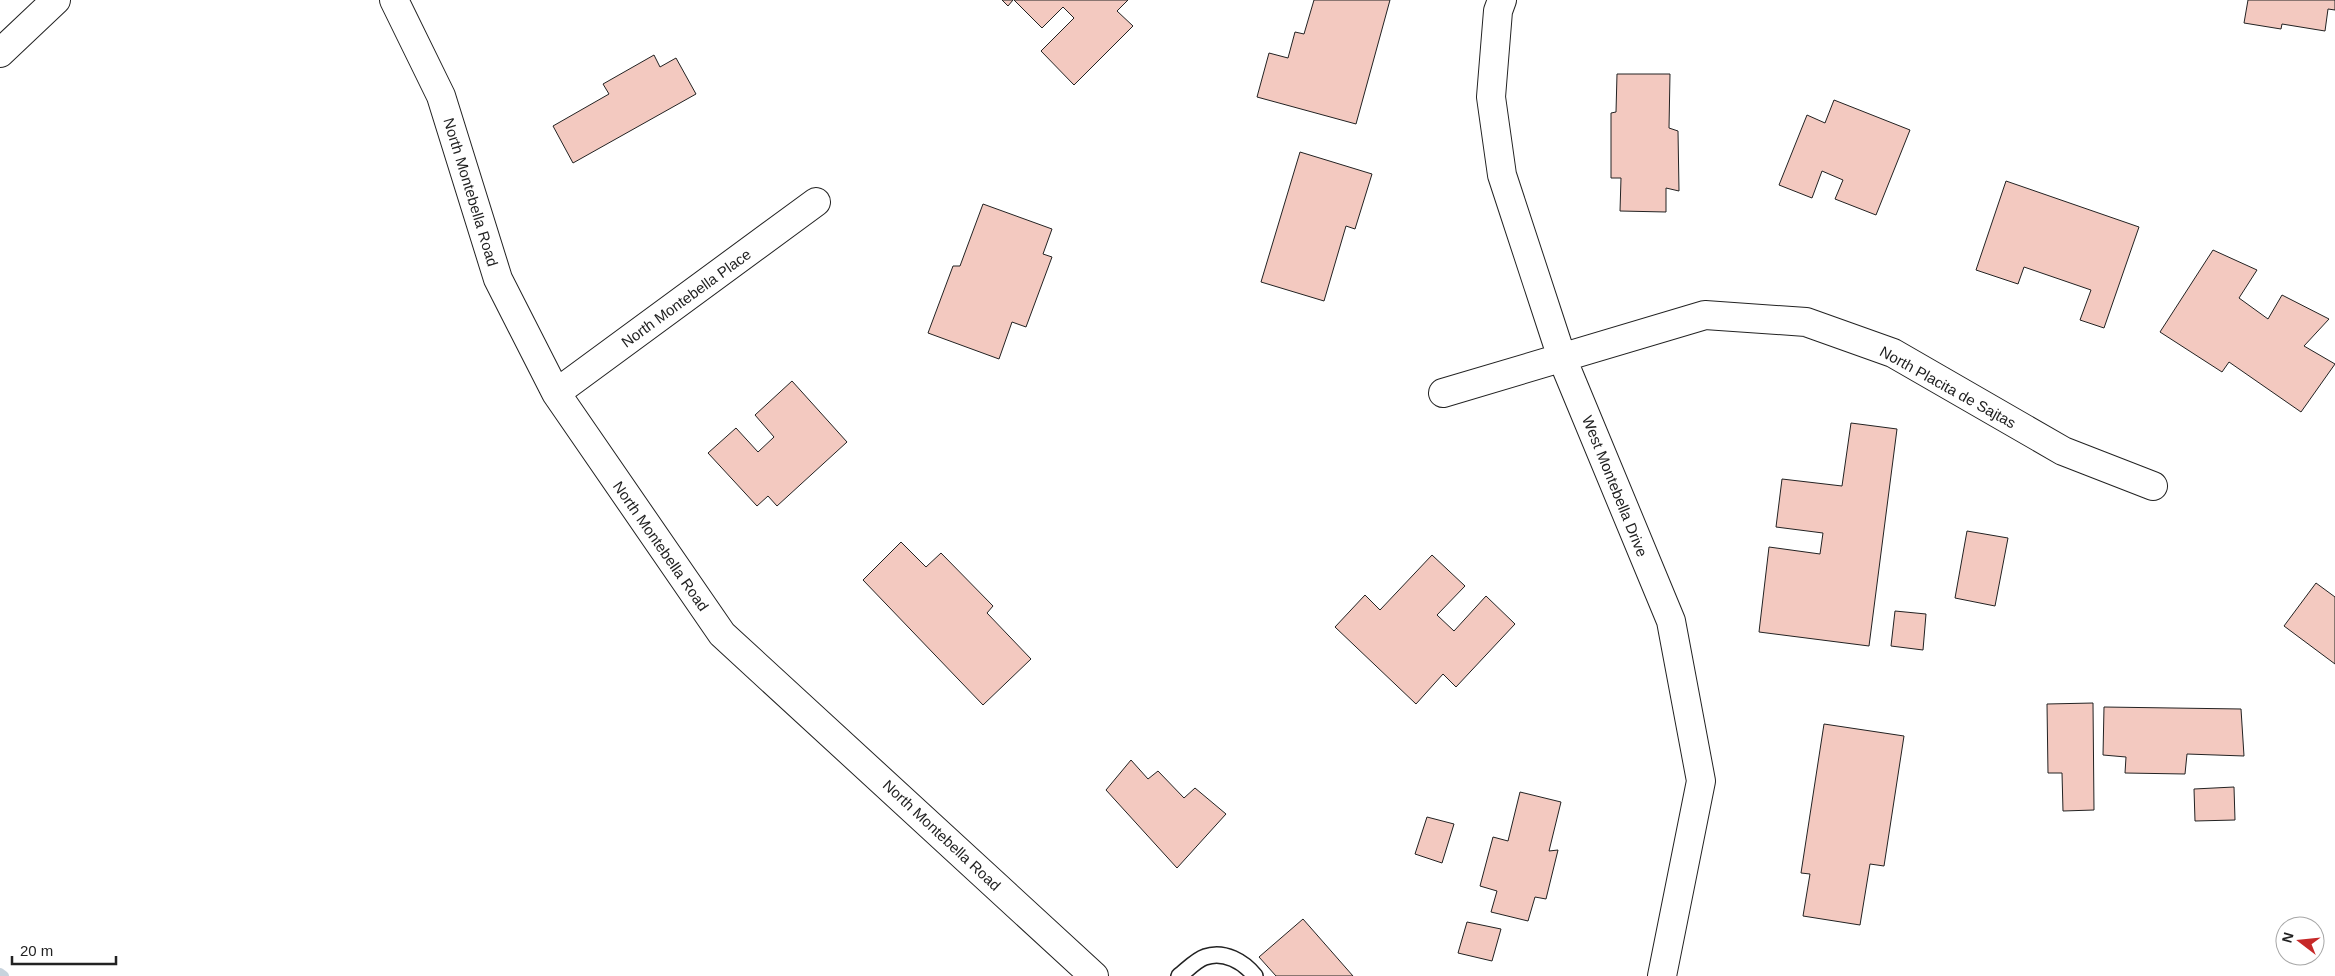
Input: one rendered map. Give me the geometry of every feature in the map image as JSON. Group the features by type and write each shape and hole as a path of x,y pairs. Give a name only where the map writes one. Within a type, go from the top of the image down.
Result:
{"street":[{"path":"0,53 56,0"},
{"name":"North Montebella Road","path":"394,0 441,96 498,279 556,393 722,634 1094,976"},
{"name":"West Montebella Drive","path":"1502,0 1498,11 1491,97 1502,175 1562,358 1670,621 1701,781 1662,976"},
{"name":"North Montebella Place","path":"556,393 816,202"},
{"name":"North Placita de Sajtas","path":"1443,393 1706,314 1806,322 1893,353 2063,451 2153,486"}],"lane":[{"path":"1179,976 1206,957 1228,956 1249,968 1255,976"}],"building":[{"path":"1002,0 1013,0 1008,6"},
{"path":"1014,0 1128,0 1117,11 1133,26 1074,85 1041,51 1074,18 1063,7 1042,28"},
{"path":"1314,0 1390,0 1356,124 1257,97 1269,53 1288,58 1295,32 1304,34"},
{"path":"2248,0 2335,0 2335,10 2328,9 2325,31 2282,24 2281,29 2244,23"},
{"path":"654,55 660,67 676,58 696,94 573,163 553,126 609,94 603,84"},
{"path":"1617,74 1670,74 1669,128 1678,131 1679,191 1666,188 1666,212 1620,211 1621,178 1611,178 1611,113 1616,112"},
{"path":"1834,100 1910,130 1876,215 1835,199 1843,180 1822,171 1812,198 1779,185 1807,115 1825,123"},
{"path":"1300,152 1372,174 1355,229 1346,226 1324,301 1261,282"},
{"path":"2006,181 2139,227 2104,328 2080,320 2091,290 2024,267 2018,284 1976,270"},
{"path":"983,204 1052,229 1043,254 1052,257 1026,327 1012,322 999,359 928,333 953,266 960,266"},
{"path":"2213,250 2257,270 2239,298 2268,319 2282,295 2329,319 2304,346 2335,364 2301,412 2229,362 2222,372 2160,332"},
{"path":"792,381 847,442 777,506 768,496 757,506 708,453 736,428 758,452 774,437 755,415"},
{"path":"1851,423 1897,429 1869,646 1759,632 1769,547 1820,554 1823,533 1776,527 1782,479 1842,486"},
{"path":"1967,531 2008,538 1995,606 1955,598"},
{"path":"901,542 926,567 941,553 993,606 987,613 1031,659 983,705 863,580"},
{"path":"1432,555 1465,586 1437,615 1454,631 1486,596 1515,624 1456,687 1443,674 1416,704 1335,627 1365,595 1380,610"},
{"path":"2316,583 2335,597 2335,664 2284,626"},
{"path":"1895,611 1926,614 1923,650 1891,646"},
{"path":"2093,703 2094,810 2063,811 2062,773 2048,773 2047,704"},
{"path":"2104,707 2241,709 2244,756 2187,754 2185,774 2125,773 2126,757 2103,755"},
{"path":"1824,724 1904,736 1884,866 1870,864 1860,925 1803,916 1810,874 1801,873"},
{"path":"1131,760 1148,779 1158,771 1184,798 1195,788 1226,814 1177,868 1106,790"},
{"path":"2234,787 2235,820 2195,821 2194,789"},
{"path":"1520,792 1561,802 1549,851 1558,850 1546,899 1535,897 1528,921 1491,912 1497,891 1480,886 1493,837 1508,841"},
{"path":"1427,817 1454,824 1442,863 1415,854"},
{"path":"1303,919 1353,976 1276,976 1259,957"},
{"path":"1467,922 1501,929 1492,961 1458,953"}],"waterway":[{"path":"0,973 4,976"}]}
